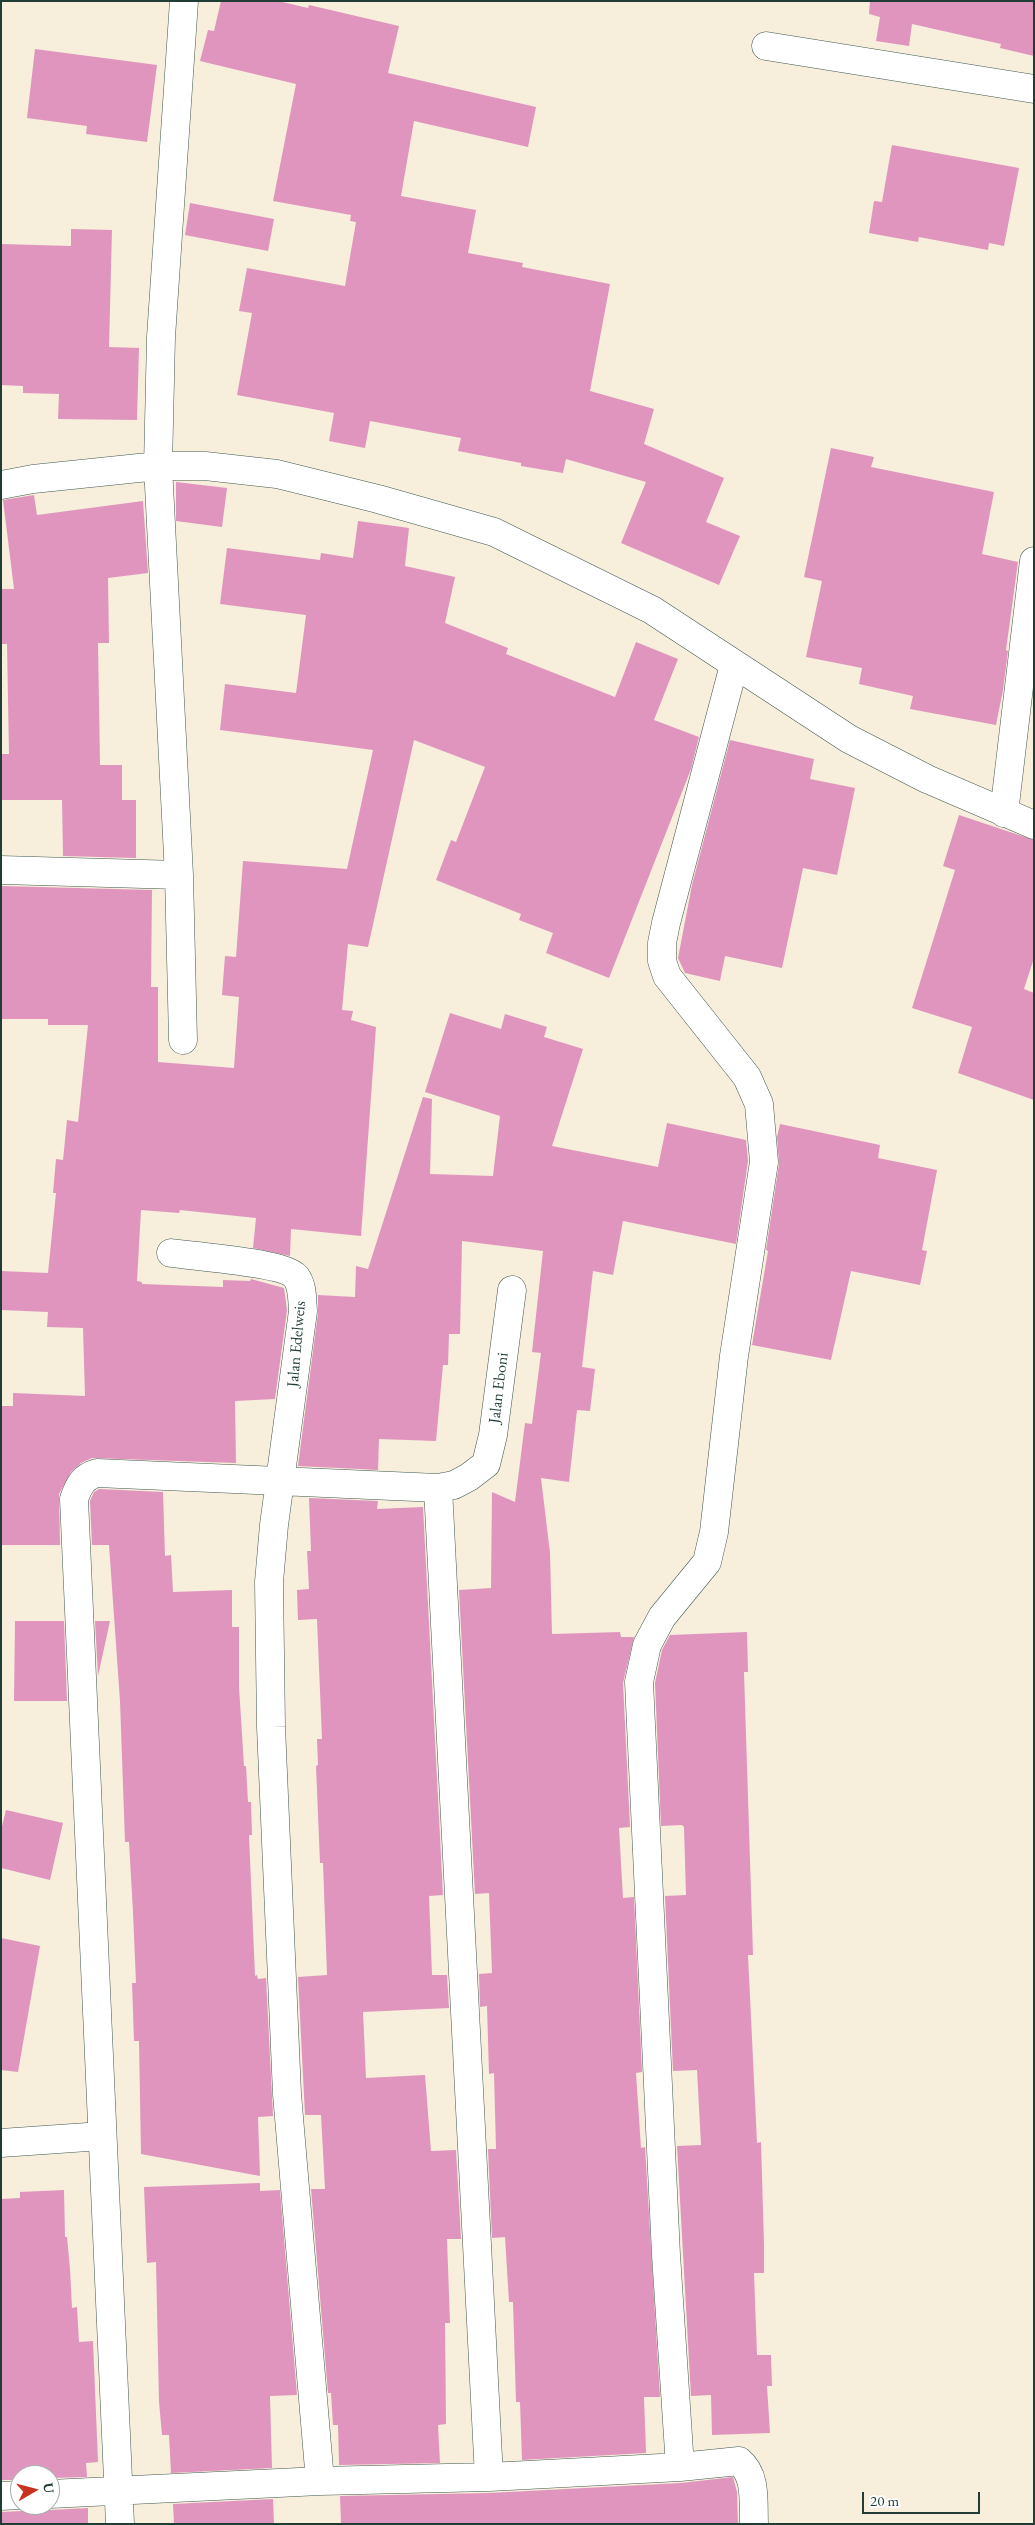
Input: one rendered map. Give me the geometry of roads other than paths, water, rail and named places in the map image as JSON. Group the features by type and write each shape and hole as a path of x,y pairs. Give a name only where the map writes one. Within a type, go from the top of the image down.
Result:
{"street":[{"path":"182,1040 179,875 158,466 162,337 184,1"},
{"path":"766,46 1034,89"},
{"path":"1,485 33,479 158,466 205,466 277,474 378,499 494,532 652,610 849,739 928,779 1034,825"},
{"path":"1004,813 1034,561"},
{"path":"680,2467 666,2255 639,1682 646,1645 662,1616 707,1562 714,1532 734,1356 764,1162 759,1104 747,1077 680,994 667,976 662,961 662,944 666,923 734,665"},
{"path":"1,870 179,875"},
{"name":"Jalan Edelweis","path":"171,1253 280,1268 292,1273 300,1283 303,1311 274,1525 269,1582 270,1727 287,2094 320,2481"},
{"name":"Jalan Eboni","path":"438,1488 454,1485 469,1478 486,1464 493,1435 512,1290"},
{"path":"120,2524 74,1500 78,1487 86,1476 97,1473 438,1488 489,2477"},
{"path":"1,2142 102,2136"},
{"path":"60,2494 320,2481 489,2477 680,2467 739,2461 748,2468 752,2476 754,2524"}]}
